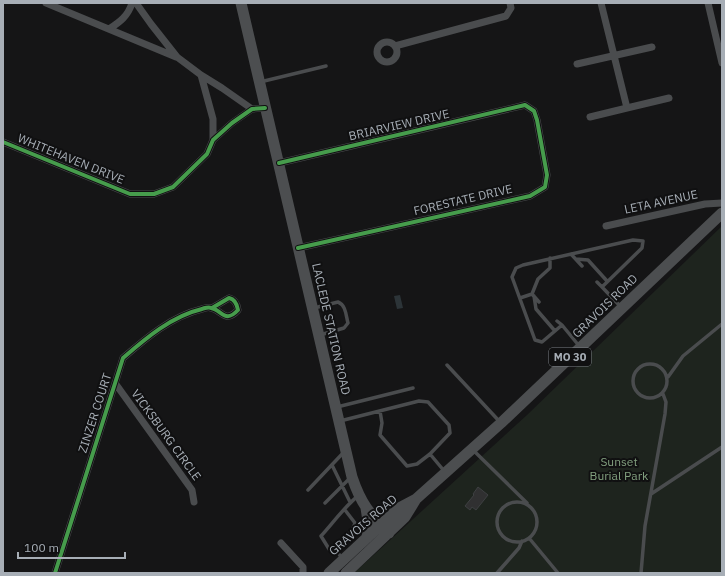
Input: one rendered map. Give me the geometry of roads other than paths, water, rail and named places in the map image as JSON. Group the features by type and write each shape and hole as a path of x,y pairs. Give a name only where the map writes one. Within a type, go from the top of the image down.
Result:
{"main road":[{"name":"LACLEDE STATION ROAD","path":"241,3 340,421 352,477 354,499 366,508 389,533"},
{"name":"GRAVOIS ROAD","path":"329,573 399,508 416,499 501,423 722,213"},
{"name":"GRAVOIS ROAD","path":"346,573 405,517 416,499"},
{"path":"366,508 368,521 367,538"}],"street":[{"path":"46,3 177,57"},
{"path":"109,29 122,22 130,11 132,3"},
{"path":"136,3 150,24 177,57 252,110"},
{"path":"395,46 506,16 511,8 510,3"},
{"path":"708,3 721,52 722,63"},
{"path":"602,7 627,108"},
{"path":"577,64 652,47"},
{"name":"WHITEHAVEN DRIVE","path":"3,142 130,194 154,194 173,187 207,154 213,140 213,119 201,75"},
{"path":"590,117 669,98"},
{"name":"BRIARVIEW DRIVE","path":"278,164 525,105"},
{"name":"FORESTATE DRIVE","path":"298,248 530,196 538,192 545,187 547,175 537,120 534,111 525,105"},
{"name":"WHITEHAVEN DRIVE","path":"213,140 232,123 252,110 265,108"},
{"name":"LETA AVENUE","path":"606,226 705,204 722,203"},
{"name":"ZINZER COURT","path":"55,573 123,358 146,338 168,324 203,308 212,308"},
{"name":"VICKSBURG CIRCLE","path":"115,383 192,490 194,502"},
{"path":"281,543 303,567 303,573"}],"lane":[{"path":"259,82 326,66"},
{"path":"562,325 542,342 535,340 512,277 516,268 550,258 633,240 643,241 642,248 602,287"},
{"path":"571,254 582,266"},
{"path":"550,258 550,268 538,279 533,295 536,309 555,331"},
{"path":"576,259 588,260 607,281"},
{"path":"597,282 622,308"},
{"path":"520,298 533,295"},
{"path":"533,295 539,302"},
{"path":"313,308 340,302 344,306 348,323 344,328 319,335"},
{"path":"557,321 580,347"},
{"path":"668,377 683,356 722,324"},
{"path":"652,364 662,368 668,377 668,386 663,394 654,399 643,397 635,390 633,385 634,374 642,366 652,364"},
{"path":"447,365 501,423"},
{"path":"336,407 413,388"},
{"path":"641,573 645,526 665,414 666,402 663,394"},
{"path":"340,421 419,401 428,402 449,424 450,433 430,454 417,464 407,466 380,435 382,423 380,411"},
{"path":"651,494 722,447"},
{"path":"472,449 528,504 533,509 536,515 536,528 533,534 528,538 516,542 503,537 497,525 497,518 503,507 515,501 528,504"},
{"path":"308,490 346,450"},
{"path":"430,454 445,473"},
{"path":"332,464 343,485 354,499 321,536 328,549 334,548 354,529 355,523 345,510"},
{"path":"325,503 352,477"},
{"path":"528,538 558,573"},
{"path":"497,573 520,548 522,541"},
{"path":"334,548 343,560"}],"park label":[{"name":"Sunset Burial Park","path":"619,469"}]}
